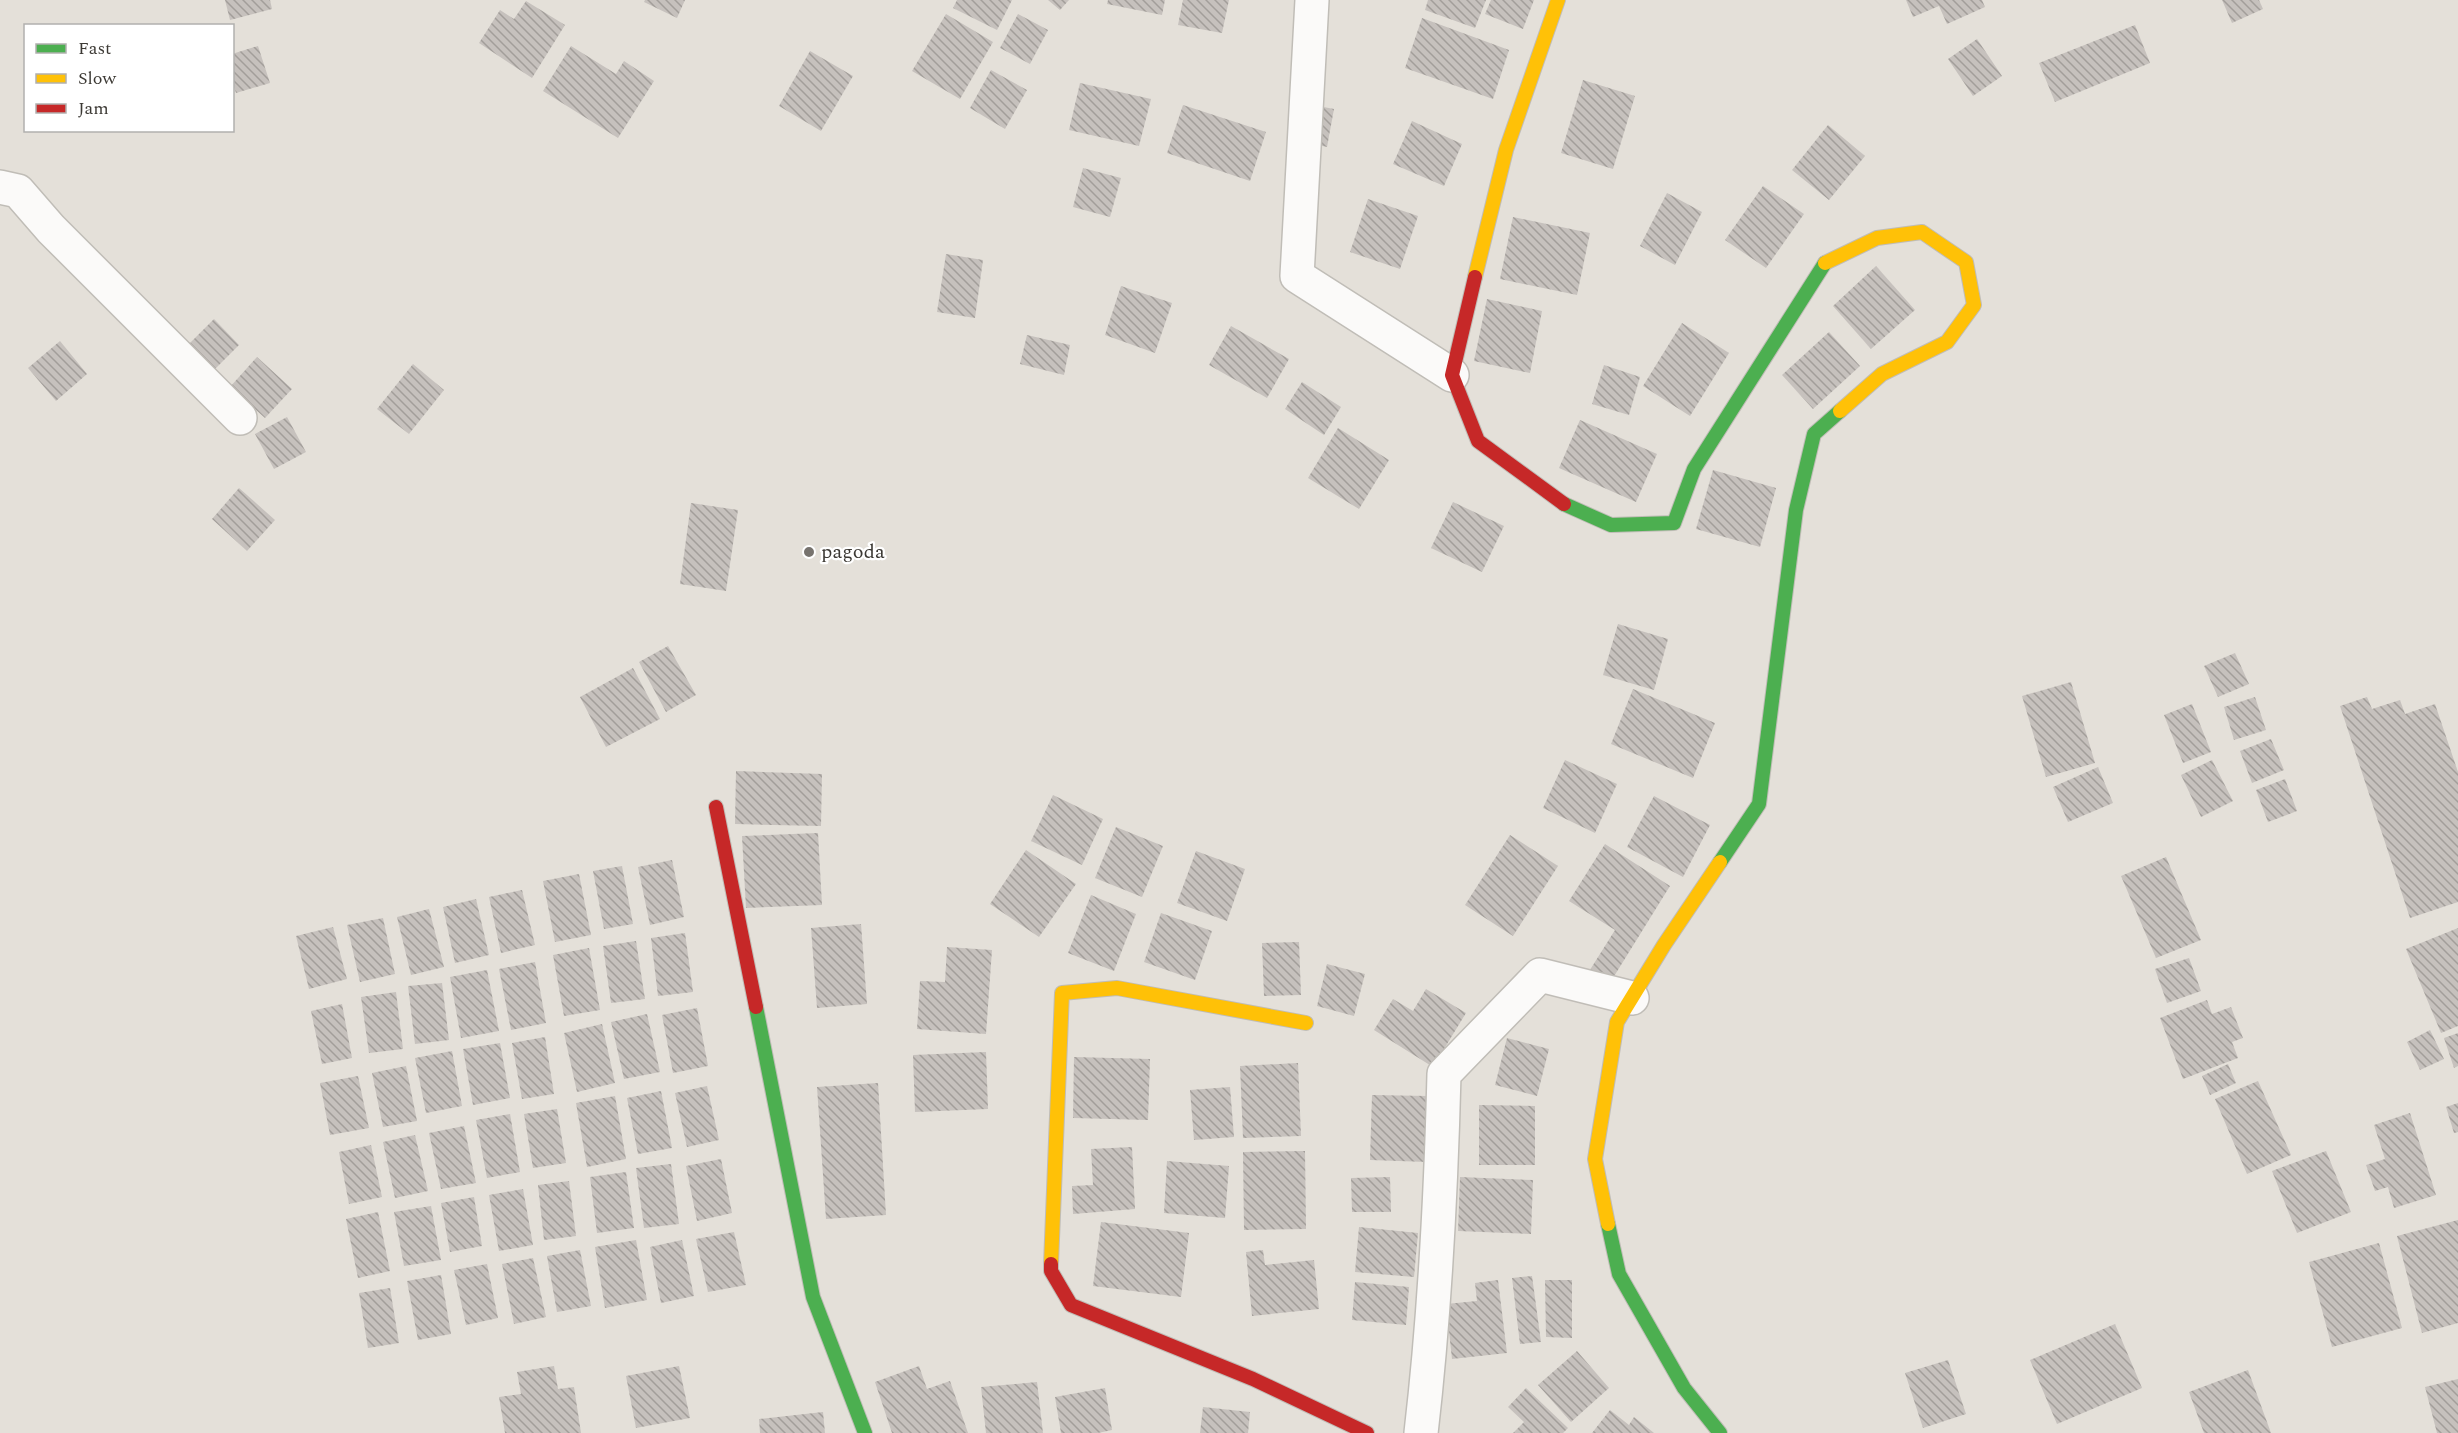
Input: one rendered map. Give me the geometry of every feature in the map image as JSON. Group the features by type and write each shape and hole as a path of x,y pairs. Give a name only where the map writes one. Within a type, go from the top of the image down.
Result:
{"street":[{"path":"1312,0 1297,276 1452,375"},
{"path":"1558,0 1506,150 1452,375 1478,441 1556,500 1611,525 1674,523 1694,469 1823,264 1877,238 1922,231 1966,262 1974,305 1947,342 1882,374 1814,434 1796,510 1759,804 1664,945 1617,1022 1595,1159 1618,1274 1684,1388 1720,1433"},
{"path":"0,187 18,191 51,229 240,418"},
{"path":"716,807 813,1297 865,1433"},
{"path":"1420,1433 1431,1344 1440,1209 1444,1074 1540,975 1632,998"},
{"path":"1306,1023 1117,988 1062,993 1051,1271 1071,1305 1253,1379 1367,1433"}],"building":[{"path":"225,0 270,0 272,9 230,20"},
{"path":"645,0 685,0 677,18 644,2"},
{"path":"957,0 1012,0 997,30 953,8"},
{"path":"1048,0 1069,0 1060,10"},
{"path":"1108,0 1165,0 1162,15 1107,4"},
{"path":"1183,0 1229,0 1222,33 1178,25"},
{"path":"1428,0 1486,0 1475,28 1425,10"},
{"path":"1491,0 1534,0 1523,29 1485,14"},
{"path":"1906,0 1982,0 1985,7 1947,24 1939,6 1913,17"},
{"path":"2222,0 2259,0 2263,9 2232,23"},
{"path":"526,1 565,25 532,78 479,43 500,10 514,19"},
{"path":"946,14 993,42 960,99 912,71"},
{"path":"1018,14 1048,30 1030,64 1000,48"},
{"path":"1422,18 1509,50 1493,99 1405,68"},
{"path":"2135,25 2150,63 2055,102 2039,63"},
{"path":"1977,39 2002,76 1973,96 1948,59"},
{"path":"258,46 270,83 236,93 234,53"},
{"path":"571,46 616,74 624,61 654,81 618,138 543,91"},
{"path":"810,51 853,76 821,131 779,106"},
{"path":"991,70 1027,90 1005,129 970,108"},
{"path":"1583,80 1635,96 1613,169 1561,153"},
{"path":"1080,83 1151,99 1139,146 1069,130"},
{"path":"1183,105 1266,132 1250,181 1167,153"},
{"path":"1313,105 1334,109 1327,147 1306,142"},
{"path":"1412,121 1462,144 1444,186 1393,164"},
{"path":"1828,125 1865,156 1829,200 1792,170"},
{"path":"1083,168 1121,178 1110,217 1073,207"},
{"path":"1763,186 1804,214 1766,268 1725,240"},
{"path":"1667,193 1702,212 1675,265 1640,246"},
{"path":"1368,199 1418,216 1400,269 1350,252"},
{"path":"1513,217 1590,233 1577,295 1500,279"},
{"path":"946,254 983,260 975,318 937,312"},
{"path":"1876,266 1915,310 1871,349 1833,306"},
{"path":"1121,286 1172,303 1155,353 1105,335"},
{"path":"1487,299 1542,311 1530,373 1474,361"},
{"path":"214,319 239,345 213,371 188,345"},
{"path":"1682,323 1729,353 1690,416 1643,386"},
{"path":"1231,326 1289,359 1267,398 1209,365"},
{"path":"1829,332 1860,366 1813,409 1782,375"},
{"path":"1027,335 1070,345 1064,375 1020,364"},
{"path":"60,341 87,374 56,401 28,368"},
{"path":"257,357 292,389 265,418 230,387"},
{"path":"413,364 444,390 409,434 377,409"},
{"path":"1604,365 1640,377 1629,415 1592,404"},
{"path":"1302,382 1341,407 1324,435 1285,409"},
{"path":"287,417 306,452 274,469 255,434"},
{"path":"1580,420 1657,454 1636,502 1559,468"},
{"path":"1338,428 1389,460 1359,509 1308,478"},
{"path":"1713,470 1776,488 1760,547 1696,529"},
{"path":"239,488 275,520 247,551 212,519"},
{"path":"1453,502 1504,526 1482,572 1431,548"},
{"path":"691,503 738,510 726,591 680,584"},
{"path":"1618,624 1668,639 1654,690 1603,675"},
{"path":"668,646 696,695 666,712 639,662"},
{"path":"2235,653 2249,684 2218,697 2204,666"},
{"path":"633,668 660,719 606,747 580,697"},
{"path":"2071,682 2095,763 2046,777 2022,696"},
{"path":"1633,689 1715,723 1693,778 1611,744"},
{"path":"2255,697 2266,730 2234,740 2224,707"},
{"path":"2367,697 2372,709 2400,700 2405,714 2435,704 2458,772 2458,902 2410,918 2340,706"},
{"path":"2192,704 2211,752 2183,763 2164,715"},
{"path":"2271,739 2284,770 2252,783 2240,751"},
{"path":"1565,760 1617,784 1595,833 1543,808"},
{"path":"2212,760 2233,801 2201,817 2181,775"},
{"path":"2098,767 2113,803 2068,822 2053,787"},
{"path":"736,771 822,774 821,826 735,824"},
{"path":"2285,779 2297,811 2268,822 2256,790"},
{"path":"1053,795 1103,819 1082,865 1031,841"},
{"path":"1654,796 1710,825 1683,877 1627,847"},
{"path":"1116,827 1163,846 1142,897 1095,878"},
{"path":"818,833 822,905 746,908 742,836"},
{"path":"1510,835 1558,866 1513,936 1465,905"},
{"path":"1605,844 1670,886 1608,986 1588,973 1615,930 1569,901"},
{"path":"1026,850 1076,884 1039,937 990,904"},
{"path":"1196,851 1245,869 1227,921 1177,903"},
{"path":"2166,857 2201,940 2156,958 2121,876"},
{"path":"672,860 684,917 650,925 638,867"},
{"path":"622,866 633,924 604,929 593,871"},
{"path":"579,874 591,935 555,942 543,881"},
{"path":"522,890 535,945 501,953 489,897"},
{"path":"1091,895 1136,914 1114,971 1068,953"},
{"path":"476,899 489,955 455,963 443,907"},
{"path":"429,909 444,967 411,975 397,917"},
{"path":"1161,913 1212,931 1195,980 1144,962"},
{"path":"383,918 395,974 360,982 347,925"},
{"path":"861,924 867,1004 817,1008 811,928"},
{"path":"333,927 347,979 309,989 296,936"},
{"path":"2458,928 2458,1026 2441,1033 2406,949"},
{"path":"685,933 693,992 658,996 651,938"},
{"path":"636,941 645,999 611,1003 603,946"},
{"path":"1299,942 1301,995 1264,996 1262,943"},
{"path":"947,947 992,950 986,1034 917,1029 920,981 945,982"},
{"path":"589,948 600,1010 564,1016 553,955"},
{"path":"2189,958 2201,991 2167,1003 2155,969"},
{"path":"535,962 546,1023 511,1030 499,969"},
{"path":"1327,964 1365,974 1354,1016 1317,1006"},
{"path":"487,970 499,1031 461,1038 450,977"},
{"path":"442,983 449,1040 415,1044 408,986"},
{"path":"1426,989 1466,1013 1433,1067 1374,1030 1393,999 1413,1011"},
{"path":"396,992 403,1049 369,1053 361,997"},
{"path":"2207,1000 2212,1014 2231,1007 2243,1038 2232,1042 2238,1058 2183,1079 2160,1018"},
{"path":"342,1004 352,1058 322,1064 311,1011"},
{"path":"697,1008 708,1066 673,1073 662,1015"},
{"path":"647,1014 660,1072 624,1079 611,1022"},
{"path":"602,1024 615,1083 577,1092 564,1033"},
{"path":"2430,1030 2444,1059 2420,1070 2407,1042"},
{"path":"2458,1033 2458,1066 2454,1068 2444,1038"},
{"path":"545,1037 554,1094 522,1099 512,1043"},
{"path":"1507,1038 1549,1049 1537,1096 1495,1085"},
{"path":"500,1043 510,1098 473,1105 463,1049"},
{"path":"452,1051 462,1106 426,1113 415,1058"},
{"path":"986,1052 988,1109 915,1112 913,1055"},
{"path":"1074,1057 1150,1059 1148,1120 1073,1118"},
{"path":"1298,1063 1301,1136 1243,1138 1240,1066"},
{"path":"2228,1064 2236,1083 2210,1095 2202,1076"},
{"path":"406,1066 417,1121 383,1127 372,1073"},
{"path":"358,1076 369,1128 330,1135 320,1083"},
{"path":"2258,1081 2291,1155 2247,1174 2215,1099"},
{"path":"878,1083 886,1215 826,1219 817,1087"},
{"path":"707,1086 719,1140 687,1147 675,1093"},
{"path":"1230,1087 1234,1137 1194,1140 1190,1090"},
{"path":"661,1091 672,1148 638,1154 627,1098"},
{"path":"1372,1095 1428,1096 1427,1162 1370,1160"},
{"path":"615,1096 626,1159 587,1167 576,1103"},
{"path":"2458,1103 2458,1132 2454,1133 2446,1107"},
{"path":"1479,1105 1535,1106 1535,1165 1479,1165"},
{"path":"557,1109 566,1163 533,1168 524,1114"},
{"path":"2410,1113 2436,1195 2394,1208 2388,1187 2375,1191 2366,1165 2385,1159 2374,1125"},
{"path":"510,1114 520,1172 487,1178 476,1120"},
{"path":"464,1126 476,1183 441,1189 429,1133"},
{"path":"415,1135 428,1191 395,1198 383,1142"},
{"path":"371,1145 382,1197 349,1204 339,1152"},
{"path":"1132,1147 1135,1209 1073,1214 1072,1186 1093,1185 1091,1149"},
{"path":"1305,1151 1306,1229 1244,1230 1243,1152"},
{"path":"2326,1151 2351,1212 2297,1233 2272,1171"},
{"path":"721,1159 732,1213 697,1221 686,1166"},
{"path":"1167,1161 1229,1166 1225,1218 1164,1213"},
{"path":"671,1164 679,1224 644,1228 636,1168"},
{"path":"626,1172 634,1228 597,1233 590,1177"},
{"path":"1390,1177 1391,1212 1352,1212 1351,1178"},
{"path":"1460,1177 1533,1180 1531,1234 1458,1231"},
{"path":"569,1181 576,1236 544,1240 538,1185"},
{"path":"523,1189 533,1245 499,1251 489,1195"},
{"path":"474,1197 482,1246 450,1252 441,1203"},
{"path":"431,1206 441,1260 404,1266 394,1212"},
{"path":"378,1212 390,1271 358,1278 346,1219"},
{"path":"2458,1220 2458,1323 2422,1333 2397,1236"},
{"path":"1101,1222 1189,1233 1181,1297 1093,1286"},
{"path":"1359,1227 1418,1233 1414,1277 1355,1272"},
{"path":"734,1232 746,1285 708,1292 696,1239"},
{"path":"636,1240 647,1300 605,1308 595,1247"},
{"path":"682,1240 694,1296 661,1303 650,1247"},
{"path":"2379,1243 2402,1328 2332,1347 2309,1262"},
{"path":"580,1250 591,1306 557,1312 547,1256"},
{"path":"1263,1250 1265,1265 1314,1260 1319,1309 1252,1316 1246,1252"},
{"path":"533,1258 546,1317 514,1324 502,1264"},
{"path":"487,1264 498,1318 466,1325 454,1270"},
{"path":"441,1275 451,1334 418,1340 407,1281"},
{"path":"1532,1276 1541,1342 1520,1344 1512,1278"},
{"path":"1498,1280 1507,1353 1452,1359 1446,1304 1477,1301 1475,1283"},
{"path":"1545,1280 1572,1280 1572,1338 1546,1337"},
{"path":"1355,1282 1409,1287 1406,1325 1352,1320"},
{"path":"390,1288 399,1343 368,1348 359,1293"},
{"path":"2115,1324 2142,1388 2057,1424 2030,1360"},
{"path":"1577,1351 1609,1388 1571,1422 1538,1385"},
{"path":"1948,1360 1966,1414 1923,1428 1905,1373"},
{"path":"554,1366 558,1389 574,1387 581,1433 505,1433 499,1397 521,1394 517,1372"},
{"path":"679,1366 690,1418 636,1428 626,1376"},
{"path":"919,1366 927,1389 950,1381 968,1433 892,1433 875,1382"},
{"path":"2248,1370 2271,1433 2204,1433 2189,1392"},
{"path":"2458,1379 2458,1433 2437,1433 2425,1387"},
{"path":"1037,1382 1043,1433 986,1433 981,1387"},
{"path":"1105,1388 1112,1430 1098,1433 1061,1433 1055,1397"},
{"path":"1526,1388 1568,1428 1563,1433 1513,1433 1524,1422 1508,1407"},
{"path":"1203,1407 1250,1412 1248,1433 1200,1433"},
{"path":"1610,1410 1629,1425 1634,1417 1654,1433 1592,1433"},
{"path":"823,1412 825,1433 760,1433 759,1419"}],"traffic: fast":[{"path":"1564,504 1611,525 1674,523 1694,469 1825,263"},
{"path":"1720,862 1759,804 1796,510 1814,434 1840,411"},
{"path":"756,1007 813,1297 865,1433"},
{"path":"1608,1224 1619,1274 1684,1388 1720,1433"}],"traffic: slow":[{"path":"1475,277 1506,150 1558,0"},
{"path":"1825,263 1877,238 1922,232 1966,262 1974,305 1947,342 1882,374 1840,411"},
{"path":"1608,1224 1595,1159 1617,1022 1664,945 1720,862"},
{"path":"1051,1264 1062,993 1117,988 1306,1023"}],"traffic: jam":[{"path":"1475,277 1452,375 1478,441 1564,504"},
{"path":"716,807 756,1007"},
{"path":"1051,1264 1051,1271 1071,1305 1253,1379 1367,1433"}],"place":[{"name":"pagoda","path":"809,552"}]}
